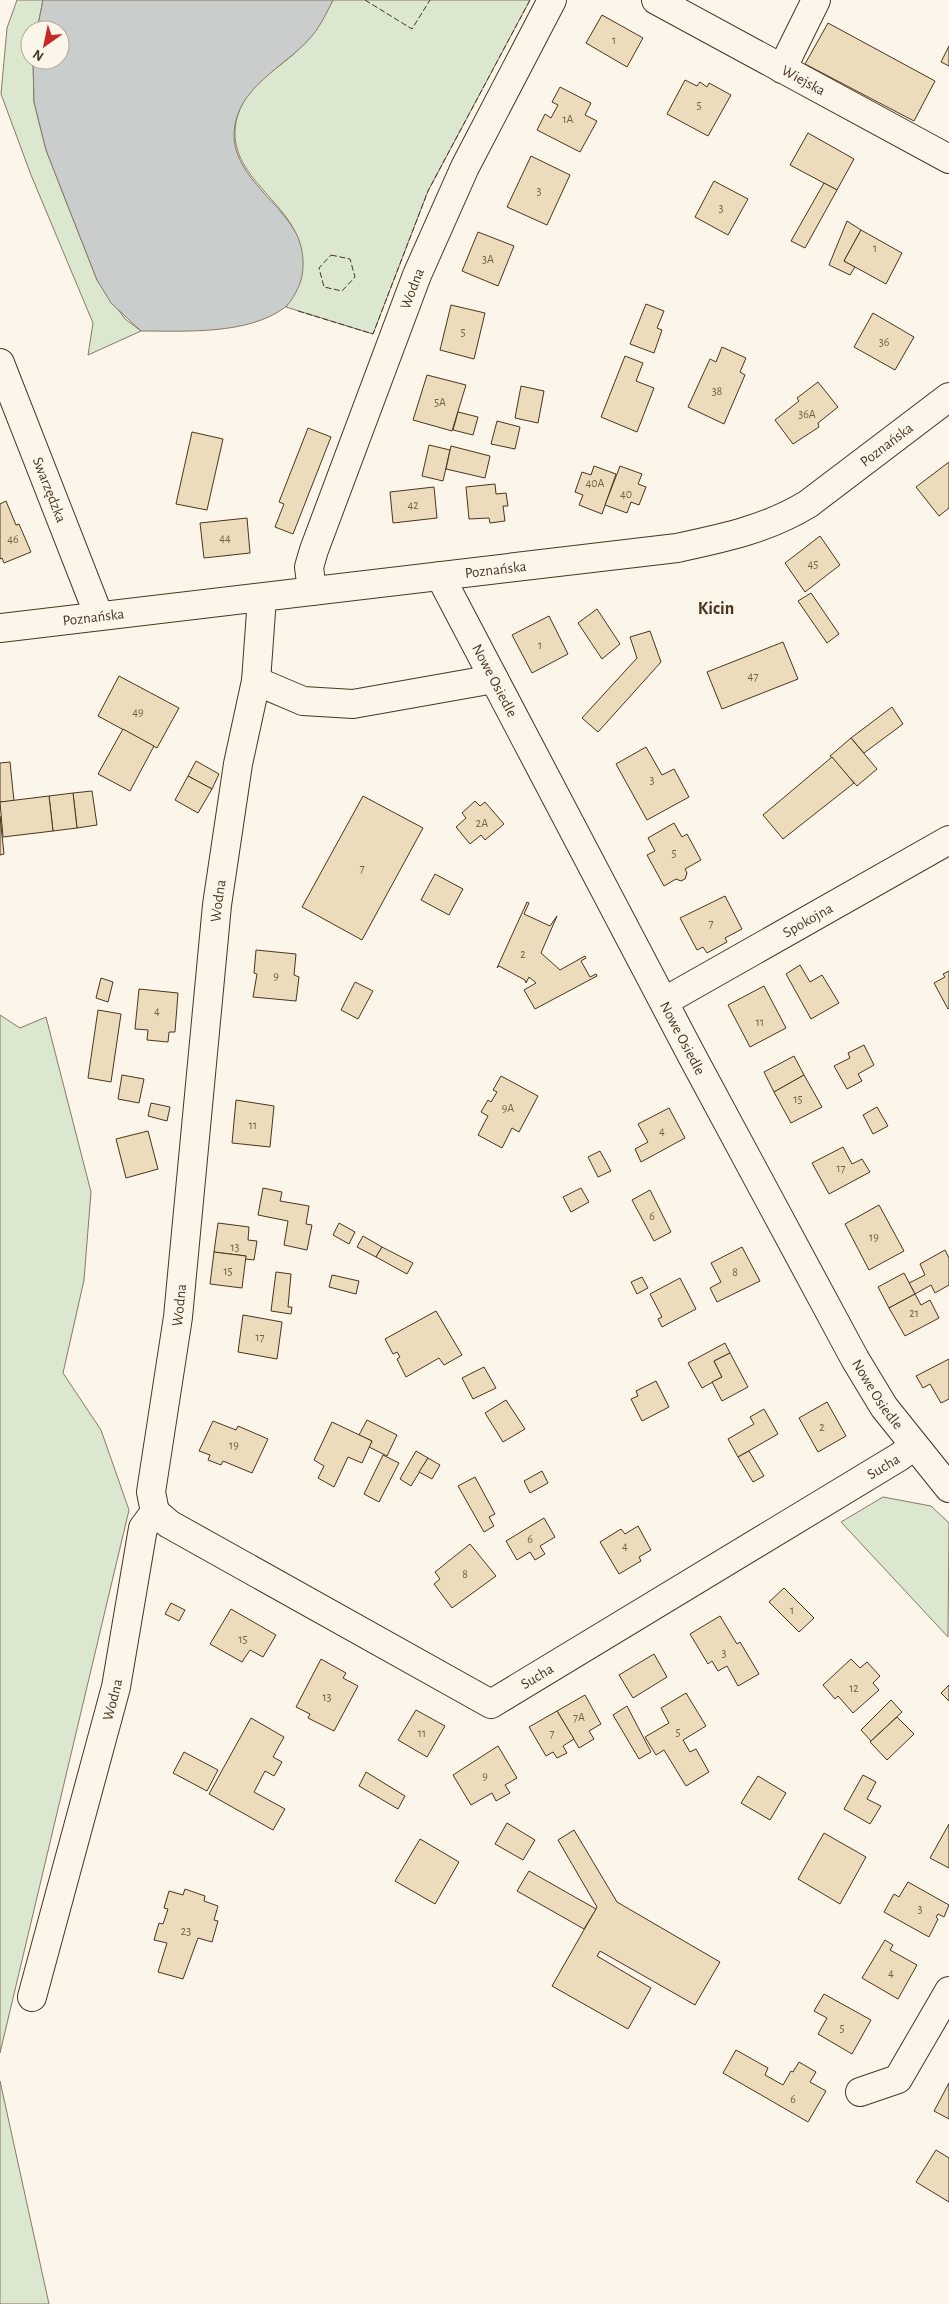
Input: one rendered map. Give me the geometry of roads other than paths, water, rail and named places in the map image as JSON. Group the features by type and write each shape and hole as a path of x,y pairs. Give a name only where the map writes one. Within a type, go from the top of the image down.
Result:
{"street":[{"name":"Wodna","path":"312,591 309,567 314,550 417,275 465,167 552,0"},
{"name":"Wiejska","path":"656,0 949,160"},
{"path":"782,69 816,0"},
{"name":"Swarzędzka","path":"0,363 99,616"},
{"name":"Poznańska","path":"0,628 677,548 756,529 783,519 808,504 949,398"},
{"name":"Nowe Osiedle","path":"440,576 665,1001 692,1056 855,1360 884,1407 949,1488"},
{"name":"Wodna","path":"32,1997 116,1687 143,1528 155,1512 150,1492 178,1317 217,905 238,764 256,681 262,598"},
{"path":"256,681 303,701 353,704 494,679"},
{"name":"Spokojna","path":"665,1001 949,840"},
{"name":"Sucha","path":"155,1512 169,1524 491,1704 891,1462 914,1446"},
{"path":"860,2092 898,2079 949,1991"}],"district":[{"name":"Kicin","path":"716,609"}]}
